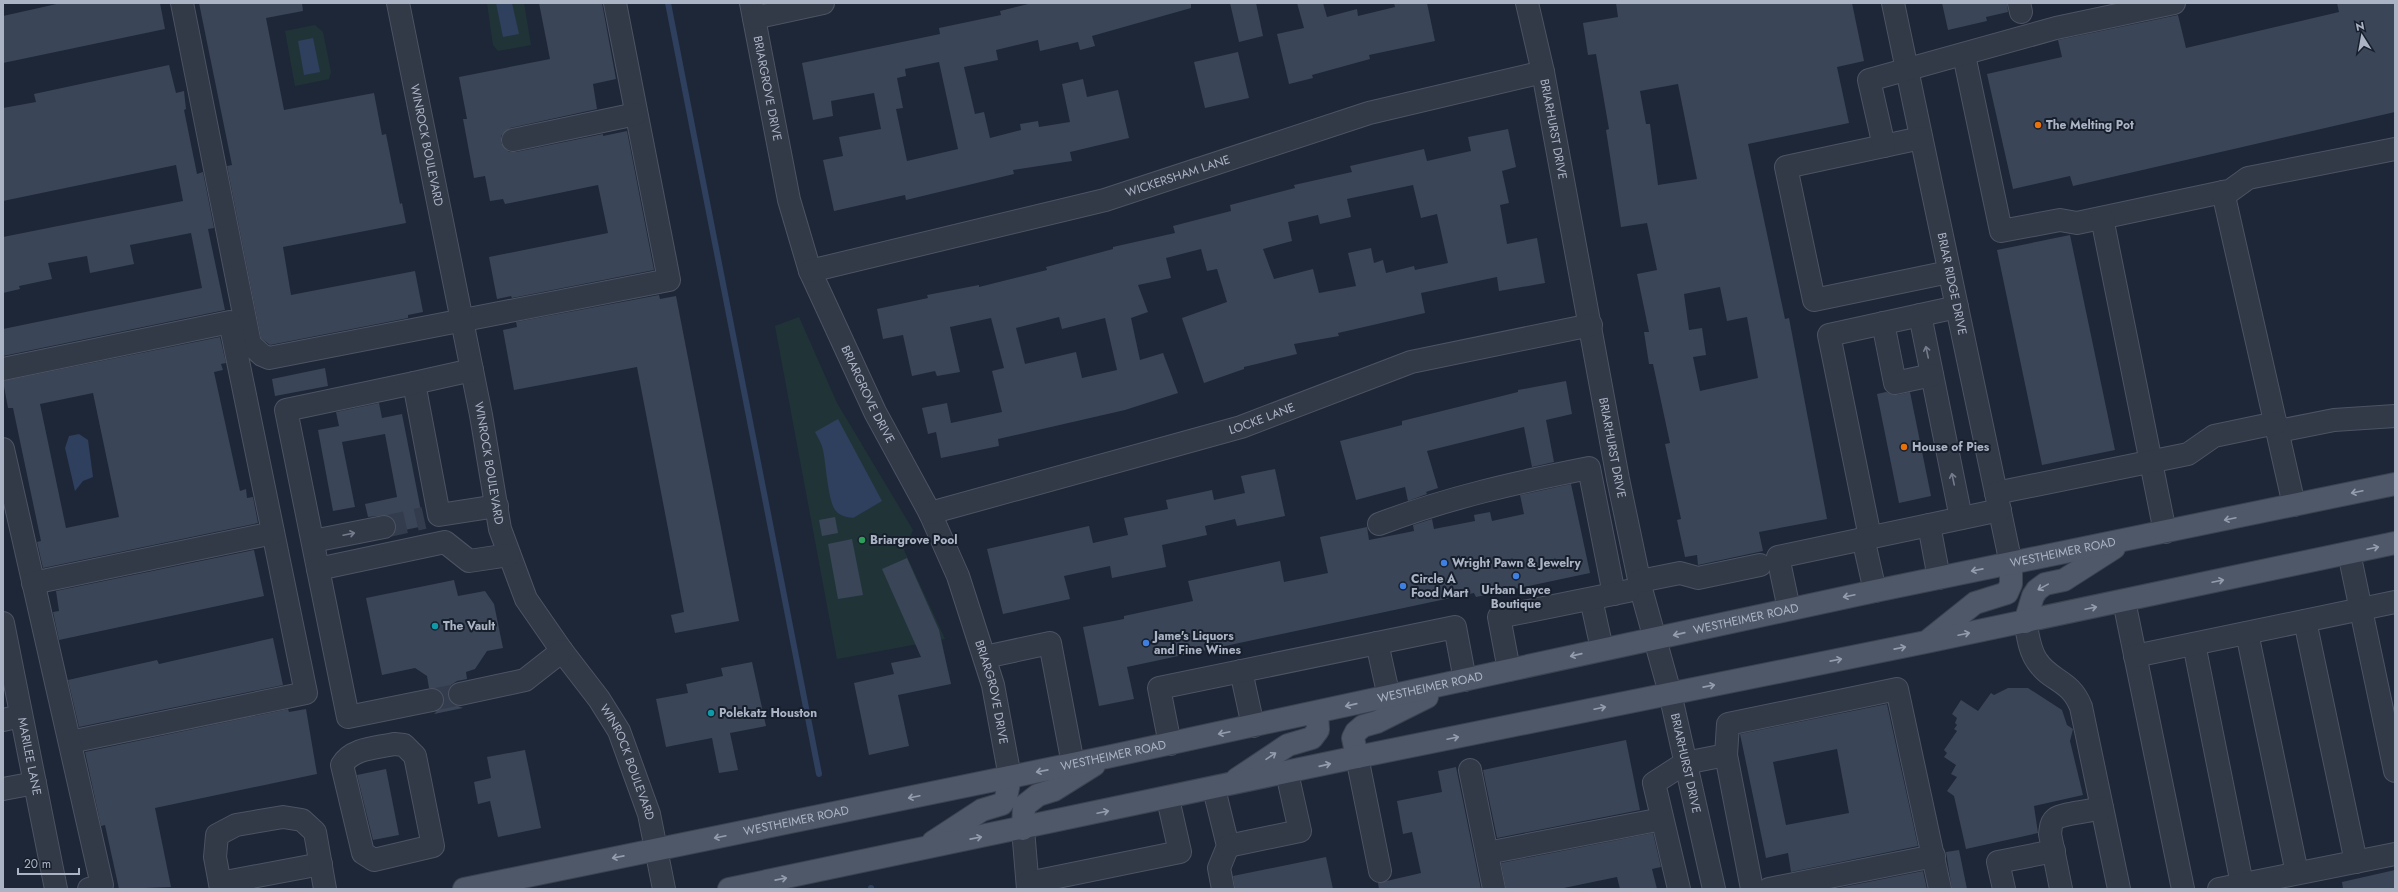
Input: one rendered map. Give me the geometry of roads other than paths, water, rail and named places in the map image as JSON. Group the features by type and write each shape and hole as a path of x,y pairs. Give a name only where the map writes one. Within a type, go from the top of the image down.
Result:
{"main road":[{"name":"WESTHEIMER ROAD","path":"464,889 1170,744 1789,609 2125,541 2395,484"},
{"path":"2025,622 2033,596 2037,590 2045,584 2064,580 2125,541"},
{"path":"729,889 1168,799 1357,757 2025,622 2395,543"},
{"path":"1926,642 1975,603 2007,593 2011,584 2011,564"},
{"path":"1357,757 1353,738 1360,729 1460,681"},
{"path":"1221,787 1288,745 1312,738 1318,730 1317,713"},
{"path":"1023,829 1024,806 1029,800 1054,790 1107,757"},
{"path":"924,848 982,810 1002,804 1006,798 1010,777"}],"street":[{"path":"182,3 250,344 262,355 269,358 669,280 615,3"},
{"name":"WINROCK BOULEVARD","path":"398,3 472,370 500,529 526,599 562,651 599,699 619,731 643,792 664,889"},
{"path":"752,10 823,3"},
{"name":"BRIARHURST DRIVE","path":"1527,3 1543,72 1628,529 1640,585 1670,693 1714,889"},
{"name":"BRIAR RIDGE DRIVE","path":"1893,3 2011,564"},
{"path":"1884,146 1869,80 1964,55 2056,28 2174,3"},
{"name":"BRIARGROVE DRIVE","path":"752,10 789,200 810,271 875,412 930,513 958,576 993,685 1010,777"},
{"path":"1964,55 2001,231 2060,220 2077,223 2102,218 2230,191 2248,178 2395,149"},
{"name":"WICKERSHAM LANE","path":"810,271 1105,200 1369,113 1543,72"},
{"path":"513,140 636,114"},
{"path":"1921,138 1786,167 1814,300 1950,272"},
{"path":"2223,192 2294,505"},
{"path":"2102,218 2165,532"},
{"path":"1875,591 1829,335 1957,307"},
{"path":"1920,315 1961,518"},
{"path":"3,369 230,322 306,693 70,742"},
{"path":"1883,323 1895,383 1932,375"},
{"name":"LOCKE LANE","path":"930,513 1242,427 1411,362 1591,326"},
{"path":"432,700 348,717 286,410 472,370"},
{"path":"414,383 432,517 445,542 470,561 509,555"},
{"path":"1789,609 1778,557 1961,518 1998,501 2188,454 2214,436 2334,420 2395,416"},
{"path":"3,449 6,473 33,583 102,885 88,889"},
{"path":"1379,524 1422,508 1544,477 1590,468 1614,594"},
{"path":"1592,484 1618,479"},
{"path":"432,517 497,506"},
{"path":"1929,525 1939,578"},
{"path":"313,541 384,527"},
{"path":"1602,533 1628,529"},
{"path":"33,583 273,533"},
{"path":"318,569 445,542"},
{"path":"2349,553 2394,760"},
{"path":"1509,670 1498,617 1614,594 1680,573 1698,578 1760,565"},
{"path":"1591,599 1602,649"},
{"path":"2124,601 2183,889"},
{"path":"2135,656 2395,602"},
{"path":"2305,621 2356,862"},
{"path":"2025,622 2036,660 2076,694 2081,708 2119,889"},
{"name":"MARILEE LANE","path":"3,623 12,718 35,783 56,889"},
{"path":"1170,744 1159,688 1455,627 1460,681"},
{"path":"2247,633 2297,874"},
{"path":"985,657 1050,643 1073,764"},
{"path":"1377,643 1389,697"},
{"path":"2194,644 2242,884"},
{"path":"460,694 525,680 562,651"},
{"path":"1241,671 1252,726"},
{"path":"1752,889 1726,755 1728,724 1898,689 1940,889"},
{"path":"394,744 404,745 415,756 433,846 400,852 374,860 363,853 342,765 346,758 354,753 394,744"},
{"path":"1679,889 1654,783 1685,763 1726,755"},
{"path":"1357,757 1380,871"},
{"path":"1470,770 1494,889"},
{"path":"1228,846 1300,830 1287,773"},
{"path":"3,787 35,783"},
{"path":"1221,787 1228,846 1219,868 1223,889"},
{"path":"1023,829 1028,886 1180,852 1168,799"},
{"path":"2061,889 2050,834 2051,825 2055,819 2102,808"},
{"path":"321,864 221,886 215,857 217,835 236,825 283,818 302,820 315,832 321,864 325,889"},
{"path":"1487,853 1662,819"},
{"path":"2004,889 1998,862 2054,851"},
{"path":"2219,889 2395,854"},
{"path":"1768,889 1934,856"}],"water":[{"path":"496,3 512,3 519,34 503,37"},
{"path":"313,38 320,72 304,75 298,41"},
{"path":"838,419 882,501 853,518 840,514 833,507 829,492 824,456 820,441 815,432"},
{"path":"79,434 88,440 93,477 83,481 75,491 65,448 69,436"}],"waterway":[{"path":"668,3 819,774"}],"tunnel":[{"path":"384,527 424,518"},
{"path":"432,700 460,694"}],"place":[{"name":"The Melting Pot","path":"2038,125"},
{"name":"House of Pies","path":"1904,447"},
{"name":"Briargrove Pool","path":"862,540"},
{"name":"Wright Pawn & Jewelry","path":"1444,563"},
{"name":"Urban Layce Boutique","path":"1516,576"},
{"name":"Circle A Food Mart","path":"1403,586"},
{"name":"The Vault","path":"435,626"},
{"name":"Jame's Liquors and Fine Wines","path":"1146,643"},
{"name":"Polekatz Houston","path":"711,713"}]}
